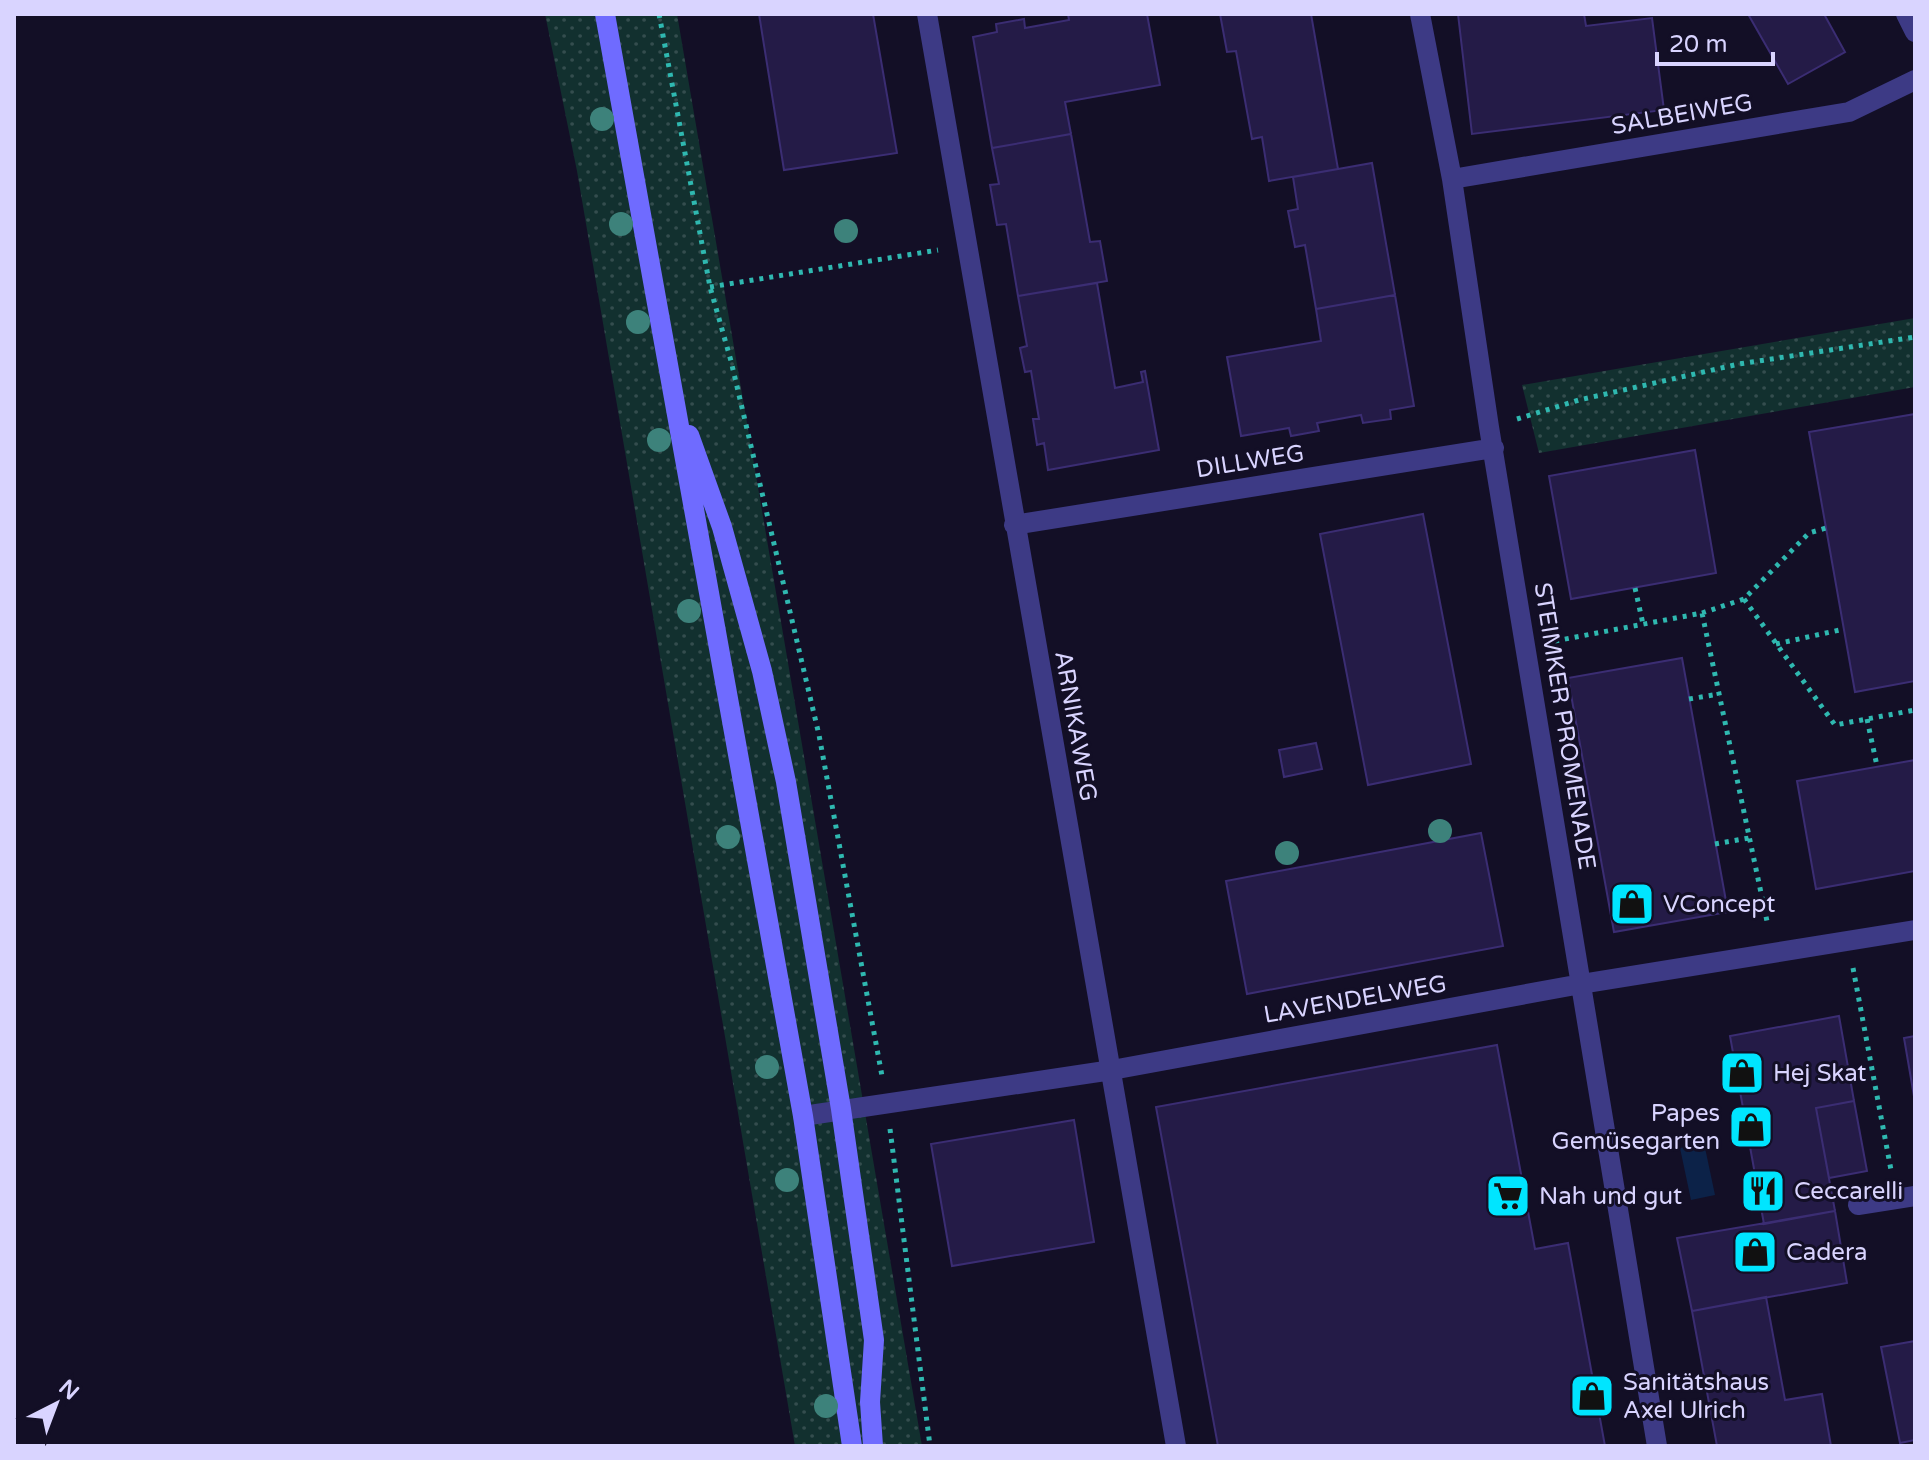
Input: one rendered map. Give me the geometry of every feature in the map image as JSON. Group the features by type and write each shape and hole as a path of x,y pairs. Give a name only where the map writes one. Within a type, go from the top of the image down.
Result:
{"street":[{"path":"605,14 803,1116 852,1446"},
{"name":"ARNIKAWEG","path":"927,14 1176,1446"},
{"name":"STEIMKER PROMENADE","path":"1420,14 1452,179 1489,427 1657,1446"},
{"path":"1906,14 1915,32"},
{"name":"SALBEIWEG","path":"1452,179 1849,112 1915,80"},
{"path":"661,333 684,421 722,527 762,671 786,782 841,1109 874,1340 870,1402 873,1446"},
{"name":"DILLWEG","path":"1014,525 1494,448"},
{"name":"LAVENDELWEG","path":"803,1116 1112,1070 1581,984 1915,930"},
{"path":"1858,1205 1906,1197"}],"path":[{"path":"710,287 966,246"},
{"path":"1489,427 1579,400 1739,364 1915,337"},
{"path":"1526,646 1702,613 1744,599 1809,533 1826,528"},
{"path":"1635,588 1643,624"},
{"path":"1744,599 1835,725 1915,710"},
{"path":"1702,613 1774,954"},
{"path":"1776,644 1844,629"},
{"path":"1689,699 1719,694"},
{"path":"1867,719 1877,766"},
{"path":"1715,844 1749,838"},
{"path":"1848,942 1906,1197"}],"green space":[{"path":"545,14 677,14 922,1446 795,1446 577,171"},
{"path":"1915,318 1915,387 1539,453 1522,385"}],"water":[{"path":"1704,1143 1715,1195 1691,1200 1680,1148"}],"building":[{"path":"759,14 873,14 897,153 784,170"},
{"path":"1068,14 1147,14 1160,85 1065,102 1071,134 992,148 973,37 997,32 996,24 1024,19 1025,28 1069,20"},
{"path":"1220,14 1311,14 1338,169 1269,181 1262,137 1252,139 1236,51 1227,52"},
{"path":"1458,14 1584,14 1586,26 1652,18 1664,110 1472,134"},
{"path":"1748,14 1824,14 1845,52 1788,84"},
{"path":"1071,134 1090,242 1100,241 1107,281 1018,296 1006,224 997,225 990,185 999,184 992,148"},
{"path":"1372,163 1395,295 1316,309 1305,245 1295,247 1288,211 1298,209 1293,177"},
{"path":"1097,283 1115,388 1143,382 1141,372 1145,371 1159,450 1048,470 1044,443 1037,445 1033,419 1039,419 1031,371 1025,372 1020,348 1027,346 1018,296"},
{"path":"1395,295 1414,406 1390,410 1391,419 1363,423 1361,415 1317,423 1319,431 1291,436 1289,428 1241,436 1227,357 1321,341 1316,309"},
{"path":"1915,414 1915,681 1855,692 1809,432"},
{"path":"1695,450 1716,573 1571,599 1549,476"},
{"path":"1423,514 1471,764 1368,785 1320,534"},
{"path":"1682,658 1728,912 1614,932 1568,678"},
{"path":"1316,743 1322,769 1284,777 1279,750"},
{"path":"1915,760 1915,871 1816,889 1797,781"},
{"path":"1481,833 1503,946 1247,994 1226,881"},
{"path":"1839,1016 1854,1101 1816,1108 1835,1211 1764,1224 1730,1036"},
{"path":"1915,1036 1915,1102 1904,1038"},
{"path":"1497,1045 1535,1249 1568,1243 1605,1446 1218,1446 1156,1107"},
{"path":"1854,1101 1867,1171 1829,1178 1816,1108"},
{"path":"1074,1120 1094,1242 952,1266 931,1144"},
{"path":"1835,1211 1847,1283 1692,1311 1677,1238"},
{"path":"1766,1297 1785,1400 1822,1394 1831,1446 1717,1446 1692,1311"},
{"path":"1915,1341 1915,1440 1900,1443 1881,1347"}],"place":[{"name":"VConcept","path":"1632,904"},
{"name":"Hej Skat","path":"1742,1073"},
{"name":"Papes Gemüsegarten","path":"1751,1127"},
{"name":"Ceccarelli","path":"1763,1191"},
{"name":"Nah und gut","path":"1508,1196"},
{"name":"Cadera","path":"1755,1252"},
{"name":"Sanitätshaus Axel Ulrich","path":"1592,1396"}]}
